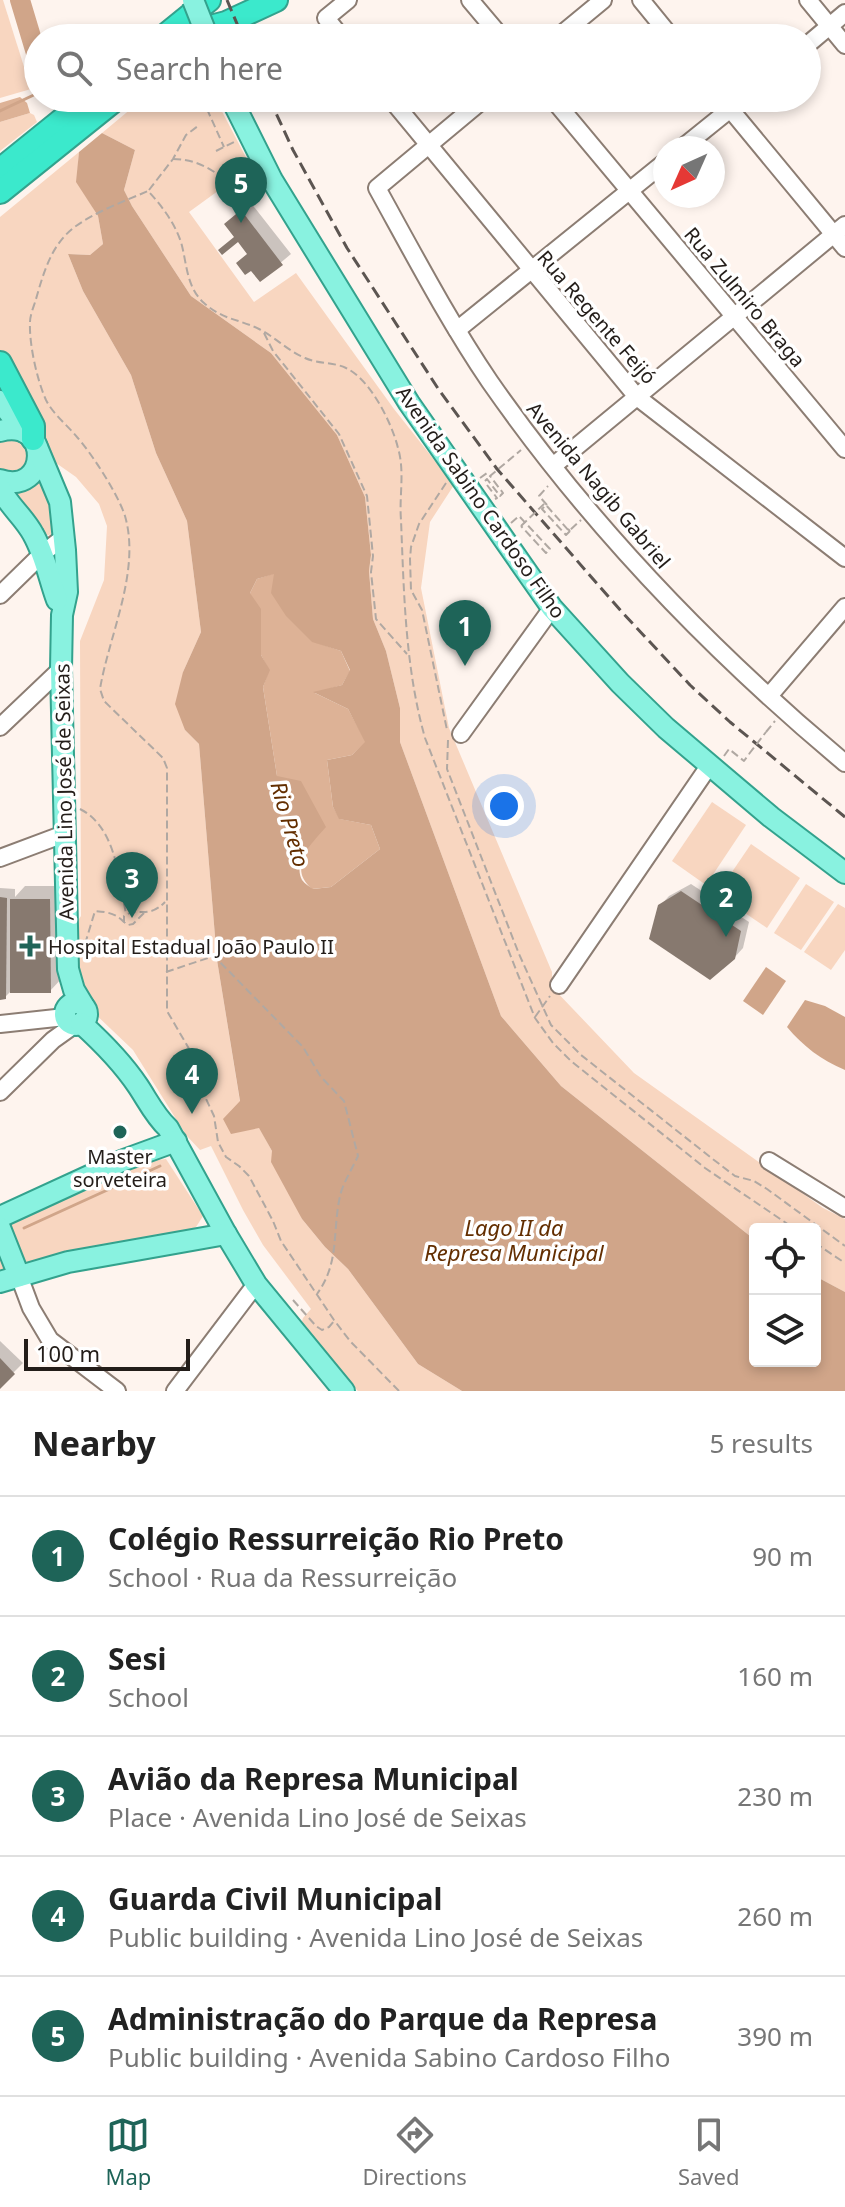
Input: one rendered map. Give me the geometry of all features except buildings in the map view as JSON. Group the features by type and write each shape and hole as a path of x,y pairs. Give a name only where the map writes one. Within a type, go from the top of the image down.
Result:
{"highway":[{"path":"177,24 204,0"},
{"path":"213,24 238,0"},
{"path":"224,24 276,0"},
{"path":"0,208 4,175 74,112"},
{"path":"4,175 96,112"},
{"path":"0,363 33,426 32,440"}],"main road":[{"path":"202,24 204,0"},
{"name":"Avenida Sabino Cardoso Filho","path":"238,112 272,180 409,403 552,608 620,683 709,766 845,873"},
{"name":"Avenida Lino José de Seixas","path":"0,401 32,440 60,502 67,592 62,615 61,669 64,834 68,969 74,990 75,1016 117,1058 138,1085 157,1117 172,1134 256,1284 344,1391"},
{"path":"0,431 8,429 32,440 37,464 27,478 11,483 0,480"},
{"name":"Avenida Lino José de Seixas","path":"0,488 32,532 52,578 62,615"},
{"path":"0,1217 124,1160 172,1134"},
{"path":"0,1228 10,1279 68,1262 226,1234"}],"street":[{"path":"331,24 326,18 348,0"},
{"path":"470,0 490,24"},
{"path":"574,24 603,0"},
{"path":"641,0 661,24"},
{"path":"808,0 845,45"},
{"path":"821,33 845,13"},
{"name":"Rua Regente Feijó","path":"401,112 637,397 845,558"},
{"path":"429,146 469,112"},
{"name":"Rua Zulmiro Braga","path":"564,112 845,449"},
{"path":"694,136 718,112"},
{"path":"553,474 637,397 841,236 733,112"},
{"name":"Avenida Nagib Gabriel","path":"429,146 377,188 457,330 553,474 662,592 784,711 845,763"},
{"path":"457,330 653,172"},
{"path":"0,595 64,537"},
{"path":"769,696 845,607"},
{"path":"461,734 552,608"},
{"path":"0,727 61,669"},
{"path":"559,985 709,766"},
{"path":"0,858 64,834"},
{"path":"0,1024 75,1016"},
{"path":"0,1092 75,1016"},
{"path":"769,1161 845,1208"},
{"path":"10,1279 50,1340 117,1391"},
{"path":"175,1391 256,1284"}],"path":[{"path":"313,24 326,18"},
{"path":"208,112 224,147 216,151"},
{"path":"198,126 186,135 173,159 148,191 77,225 52,253 29,320 33,356 46,400 80,440 114,492 124,515 129,544 127,575 100,689 104,701 163,758 167,768 167,1011 195,1059 201,1088 214,1116 218,1142 226,1157 249,1176 281,1241 334,1320 399,1391"},
{"path":"173,159 204,165 249,198"},
{"path":"148,191 173,222 186,272 201,301 228,319 257,328 306,359 345,367 377,399 387,419 398,448 403,478 400,505 409,656 416,706 425,738 535,1018 571,1061 705,1168 786,1223"},
{"path":"263,332 273,351 339,434 367,496 376,619 409,656"},
{"path":"490,476 526,445 528,447 534,442"},
{"path":"487,473 490,476 503,493 500,496 487,479 483,481 497,498 494,500 478,480 487,473"},
{"path":"553,474 539,496 569,530 566,535 542,509 546,505 569,531 583,518"},
{"path":"450,476 419,524 411,547 411,590 422,610 448,731 447,769 519,954 551,1025 581,1055 735,1176 754,1181 767,1189 845,1246"},
{"path":"506,526 519,516 550,549 546,553 521,526 545,503"},
{"path":"729,749 744,761 784,711"},
{"path":"64,801 87,812 108,838 118,871 126,914 124,922"},
{"path":"126,914 155,911 166,901"},
{"path":"68,944 85,945 95,911 110,912 128,925 144,913"},
{"path":"166,972 214,956 303,1047 321,1077 344,1101 358,1156 340,1194 332,1261 327,1279 316,1295"},
{"path":"535,1018 559,985"},
{"path":"821,1247 845,1263"},
{"path":"293,1300 322,1330 334,1320"}],"shaded area":[{"path":"0,0 3,0 24,67 24,91 0,98"},
{"path":"20,97 24,100 24,112 30,113 0,122 0,103"},
{"path":"127,112 222,112 251,167 189,212 254,302 296,273 394,409 454,485 430,522 421,588 449,728 552,972 552,987 634,1073 823,1208 845,1219 845,1292 821,1279 821,1223 749,1223 749,1235 561,1086 501,1016 400,742 400,708 386,651 373,619 365,497 337,435 271,353 191,296 124,190 135,150 102,133"},
{"path":"30,113 37,122 0,151 0,122"},
{"path":"79,152 77,182 98,216 103,244 90,255 68,254 83,291 131,375 156,453 187,521 201,632 183,672 185,730 199,744 217,960 240,1102 272,1151 302,1219 348,1269 418,1364 462,1391 358,1391 352,1385 301,1325 311,1309 263,1245 211,1146 200,1150 186,1135 133,1050 91,1010 77,973 77,922 81,916 80,641 104,580 107,526 99,504 76,477 56,463 0,352 0,217"},
{"path":"0,438 26,441 31,459 18,474 0,471"},
{"path":"41,470 56,530 49,535 41,535 11,492"},
{"path":"275,573 312,641 341,651 350,671 342,685 315,693 348,709 366,742 352,755 327,760 333,807 340,819 371,825 380,849 331,887 312,889 303,877 304,855 277,776 263,687 269,670 261,655 250,593 257,579"},
{"path":"712,802 746,825 706,885 672,861"},
{"path":"751,844 800,878 767,928 717,894"},
{"path":"806,884 834,902 801,950 774,933"},
{"path":"838,904 845,908 845,950 831,970 804,952"},
{"path":"166,1159 203,1216 196,1227 179,1237 0,1275 0,1229 149,1161"}],"water":[{"name":"Lago II da Represa Municipal","path":"102,133 135,150 124,190 191,296 271,353 337,435 365,497 373,619 386,651 400,708 400,742 501,1016 561,1086 749,1235 749,1367 821,1367 821,1279 845,1292 845,1391 462,1391 418,1364 348,1269 302,1219 271,1162 272,1151 259,1128 231,1134 223,1119 240,1101 217,960 199,744 185,730 175,704 183,672 201,632 187,521 156,453 131,375 83,291 68,254 90,255 103,244 98,216 76,182 79,152","holes":["274,574 271,593 286,616 312,642 341,651 350,670 342,685 313,692 348,709 365,742 352,755 327,760 333,807 339,819 371,825 380,849 331,887 313,889 302,880 300,873 302,858 326,827 301,781 277,776 263,687 270,670 261,655 261,609 250,593 257,579"]},
{"path":"766,967 786,981 763,1015 743,1001"},
{"path":"805,1000 845,1017 845,1070 813,1052 787,1027"}],"waterway":[{"name":"Rio Preto","path":"20,0 27,24"},
{"path":"0,111 24,100"},
{"path":"24,1228 160,1166"}],"railway":[{"path":"227,0 237,24"},
{"path":"275,112 347,248 439,390 497,469 690,685 845,817"}],"place":[{"name":"Administração do Parque da Represa","path":"241,223"},
{"name":"Colégio Ressurreição Rio Preto","path":"465,666"},
{"name":"Avião da Represa Municipal","path":"132,918"},
{"name":"Sesi","path":"726,937"},
{"name":"Hospital Estadual João Paulo II","path":"30,946"},
{"name":"Guarda Civil Municipal","path":"192,1114"},
{"name":"Master sorveteira","path":"120,1132"}]}
